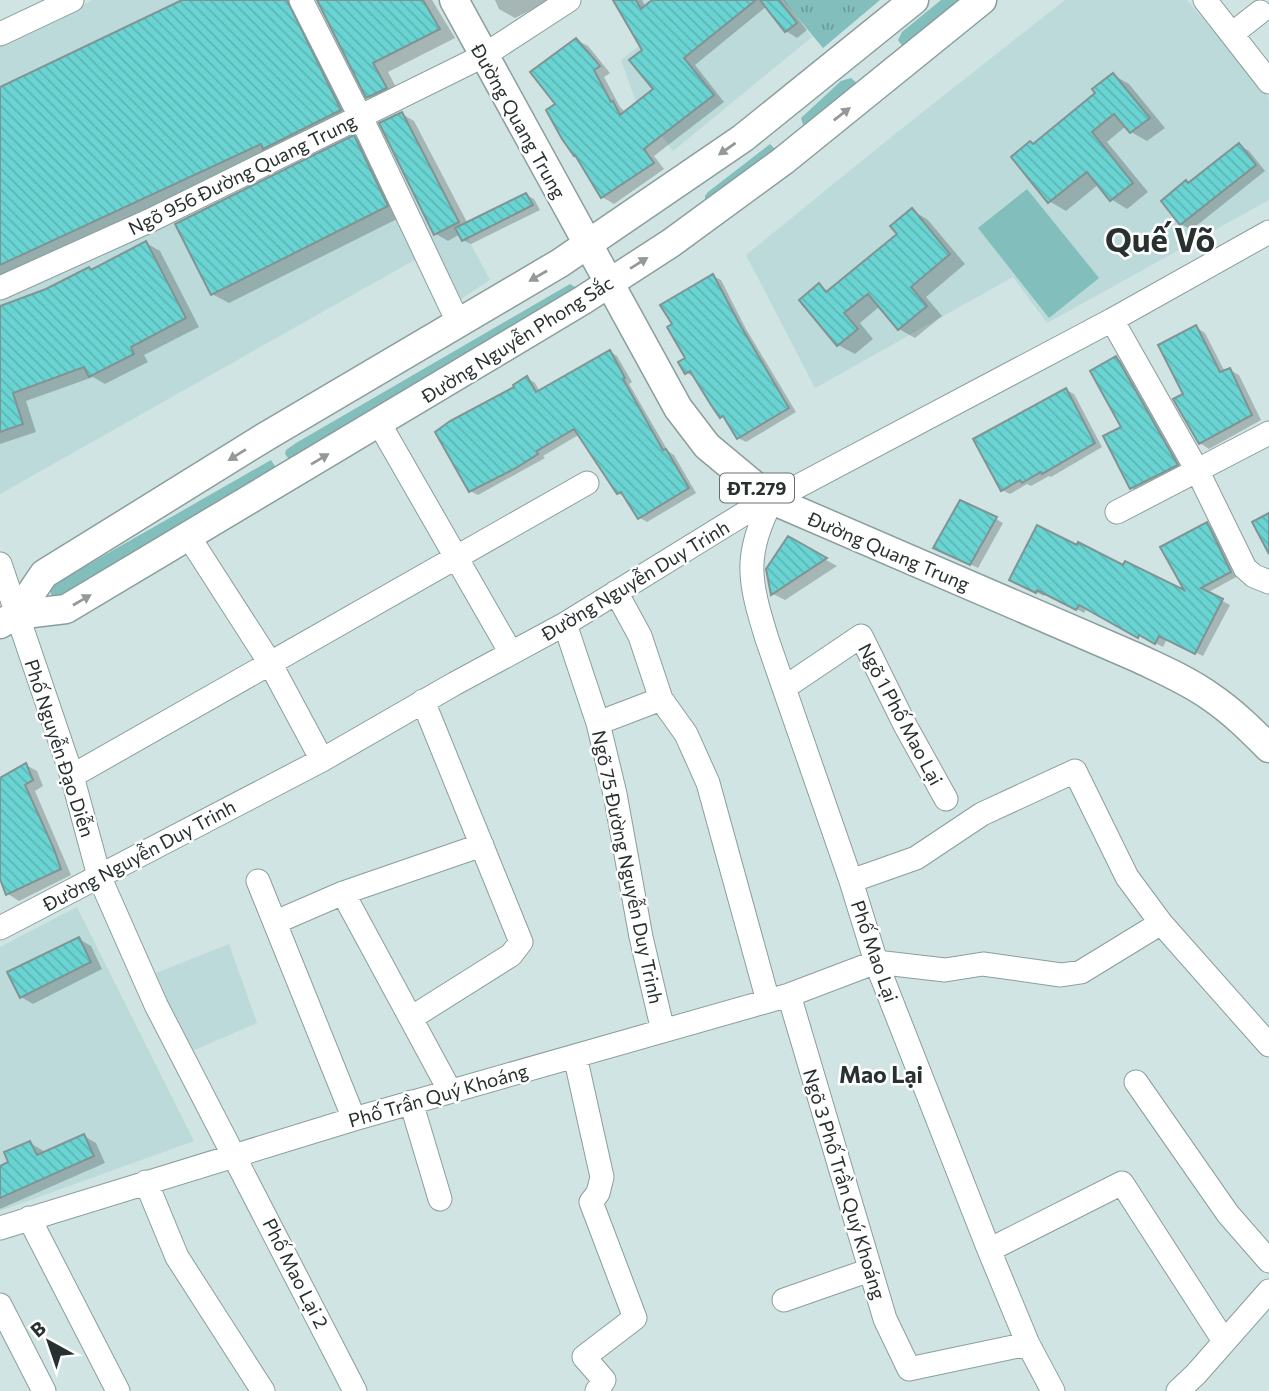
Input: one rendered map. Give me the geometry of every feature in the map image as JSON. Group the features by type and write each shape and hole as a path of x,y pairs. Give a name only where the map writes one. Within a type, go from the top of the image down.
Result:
{"main road":[{"name":"Đường Quang Trung","path":"454,0 678,408 707,446 772,500 1184,680 1239,719 1269,748"},
{"path":"8,619 44,575 265,437 587,244 743,138 914,0"},
{"name":"Đường Nguyễn Phong Sắc","path":"8,619 66,609 290,477 671,243 799,148 982,0"},
{"path":"862,43 890,76"},
{"path":"771,116 799,148"},
{"path":"265,437 290,477"}],"street":[{"path":"0,34 72,0"},
{"path":"301,0 458,322"},
{"name":"Ngõ 956 Đường Quang Trung","path":"0,288 151,220 483,56 569,0"},
{"path":"1205,0 1269,82"},
{"path":"1232,34 1260,12"},
{"name":"Đường Nguyễn Duy Trinh","path":"0,928 322,760 423,701 565,624 763,502 772,500 1112,320 1269,232"},
{"path":"1112,320 1197,470 1245,568 1254,576 1269,582"},
{"path":"379,423 511,653"},
{"path":"1117,512 1269,433"},
{"path":"72,776 587,483"},
{"name":"Phố Mao Lại","path":"772,500 753,544 751,574 758,608 876,962 989,1250 1028,1344 1053,1391"},
{"path":"190,537 270,663 322,760"},
{"name":"Phố Nguyễn Đạo Diễn","path":"0,564 8,619 72,776 99,876 156,1005 235,1155"},
{"name":"Ngõ 3 Phố Trần Quý Khoáng","path":"616,592 640,636 661,699 686,734 708,783 885,1319 909,1369 1028,1344"},
{"name":"Ngõ 75 Đường Nguyễn Duy Trinh","path":"565,624 598,723 615,794 641,937 663,1031"},
{"name":"Ngõ 1 Phố Mao Lại","path":"784,688 861,636 905,725 946,799"},
{"path":"598,723 661,699"},
{"path":"411,1018 512,955 521,942 423,701"},
{"path":"851,881 916,858 982,814 1075,771 1127,877 1161,923 1269,1045"},
{"path":"276,922 343,893 482,845"},
{"path":"258,881 354,1119"},
{"path":"343,893 450,1091"},
{"path":"876,962 945,970 982,964 1062,975 1081,972 1161,923"},
{"name":"Phố Trần Quý Khoáng","path":"0,1228 411,1102 778,998 876,962"},
{"path":"575,1056 602,1177 598,1193 591,1202 635,1318 584,1357 604,1380 597,1391"},
{"path":"1136,1082 1228,1214 1269,1261"},
{"path":"411,1102 440,1199"},
{"name":"Phố Mao Lại 2","path":"235,1155 355,1391"},
{"path":"146,1182 177,1257 263,1391"},
{"path":"989,1250 1122,1183 1224,1341"},
{"path":"29,1218 118,1391"},
{"path":"784,1300 870,1270"},
{"path":"1178,1391 1269,1291"},
{"path":"0,1305 44,1391"}],"shaded area":[{"path":"93,0 341,0 490,280 461,299 434,249 0,494 0,46"},
{"path":"611,0 782,0 812,37 673,151 635,99 621,60 639,46"},
{"path":"1065,0 1187,0 1269,98 1269,200 1047,323 1013,277 815,388 746,255"},
{"path":"77,907 194,1141 0,1211 0,947"},
{"path":"229,944 257,1023 185,1054 156,973"}],"green space":[{"path":"783,0 880,0 823,48"},
{"path":"941,0 970,0 904,48 898,40 902,32"},
{"path":"851,78 858,84 804,128 801,118 841,81"},
{"path":"770,144 777,151 705,201 708,192"},
{"path":"1027,189 1099,278 1049,318 978,228"},
{"path":"570,284 577,288 291,462 285,454 286,450 296,443"},
{"path":"271,460 277,469 59,600 52,597 49,588 54,584"}],"building":[{"path":"182,0 287,0 341,110 263,149 261,144 0,265 0,87"},
{"path":"317,0 423,0 440,29 373,63 387,88 366,98"},
{"path":"613,0 636,0 641,9 652,0 756,0 684,58 714,95 644,149 654,163 601,198 546,110 555,104 530,72 576,38 600,66 594,70 620,115 653,89 629,60 642,50"},
{"path":"760,0 779,0 797,23 785,32"},
{"path":"1113,73 1150,118 1130,133 1114,114 1092,132 1133,183 1110,201 1087,172 1048,203 1011,157 1030,141 1033,144 1095,93 1092,89"},
{"path":"402,112 459,222 434,235 379,123"},
{"path":"354,135 388,206 211,295 175,224"},
{"path":"1239,143 1256,165 1180,225 1161,201"},
{"path":"526,193 533,205 462,241 455,228"},
{"path":"912,208 950,254 911,287 927,306 898,330 868,294 844,313 858,329 837,346 799,300 819,283 826,292 897,234 890,226"},
{"path":"146,241 186,318 131,347 134,354 89,377 84,367 13,393 23,424 0,432 0,306 46,289 89,267 91,270"},
{"path":"713,274 789,408 737,439 690,371 685,374 678,362 685,358 667,327 672,324 660,305"},
{"path":"1196,325 1220,372 1230,368 1252,415 1199,444 1173,399 1183,394 1158,345"},
{"path":"610,350 663,450 666,449 689,488 638,519 621,492 617,494 574,429 537,451 538,454 516,468 469,492 435,432 450,421 514,387 513,385 527,376 536,392"},
{"path":"1116,356 1178,465 1130,489 1103,436 1121,427 1090,371"},
{"path":"1066,388 1095,443 1042,474 1041,472 1022,483 1020,480 1001,491 973,439"},
{"path":"960,500 997,517 970,565 933,548"},
{"path":"1269,513 1269,554 1252,522"},
{"path":"1207,522 1231,572 1201,588 1223,599 1195,654 1159,636 1155,644 1139,635 1138,638 1079,605 1076,610 1037,590 1036,593 1009,580 1037,525 1123,565 1125,561 1184,590 1160,547"},
{"path":"788,536 827,558 771,595 766,569"},
{"path":"26,763 33,780 25,785 61,869 6,895 0,879 0,778"},
{"path":"79,937 91,962 20,998 7,972"},
{"path":"84,1134 94,1156 0,1198 0,1166 8,1162 4,1152 30,1141 37,1155"}],"district":[{"name":"Quế Võ","path":"1160,238"},
{"name":"Mao Lại","path":"881,1074"}]}
